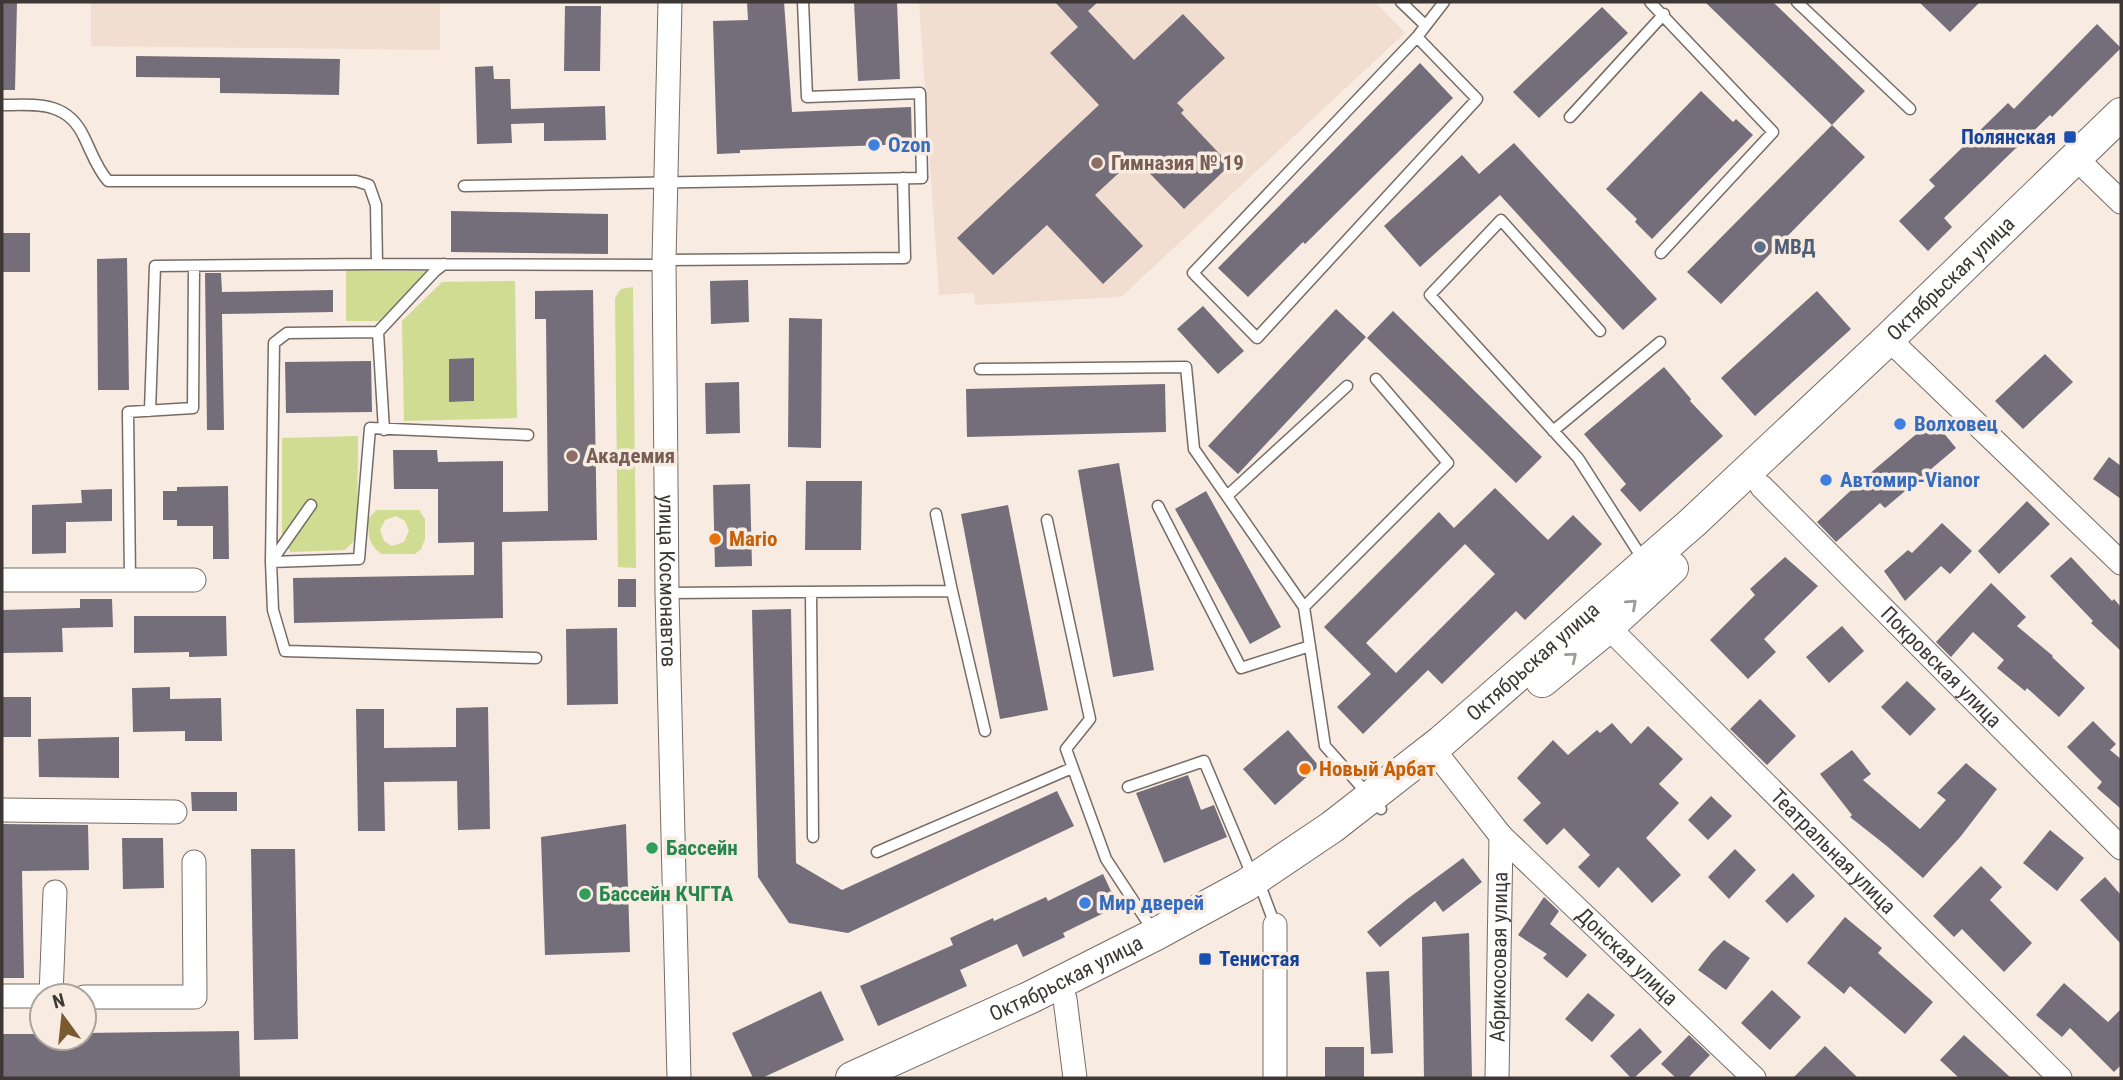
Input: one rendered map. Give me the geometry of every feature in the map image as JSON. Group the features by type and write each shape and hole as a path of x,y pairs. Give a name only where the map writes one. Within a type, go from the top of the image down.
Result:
{"main road":[{"name":"Октябрьская улица","path":"1438,756 1873,353 2121,114"},
{"name":"Октябрьская улица","path":"897,1078 1065,999 1160,940 1259,886 1277,887 1375,803 1608,627 1762,487 2121,134"},
{"name":"Октябрьская улица","path":"852,1078 1160,940"}],"street":[{"name":"улица Космонавтов","path":"670,2 664,262 667,593 680,1078"},
{"path":"2087,169 2121,202"},
{"path":"1900,350 2121,563"},
{"name":"Покровская улица","path":"1762,487 2121,848"},
{"path":"2,580 194,580"},
{"name":"Театральная улица","path":"1608,627 2060,1078"},
{"name":"Донская улица","path":"1438,756 1501,836 1754,1078"},
{"path":"2,810 175,812"},
{"name":"Абрикосовая улица","path":"1497,1078 1501,836"},
{"path":"98,997 195,998 194,862"},
{"path":"52,982 55,892"},
{"path":"1275,925 1275,1078"},
{"path":"2,996 28,996"},
{"path":"1065,999 1075,1078"}],"lane":[{"path":"464,186 922,178 920,93 807,97 803,2"},
{"path":"1401,2 1425,25"},
{"path":"1417,37 1477,99 1257,338 1193,273 1417,37 1444,2"},
{"path":"1650,2 1773,132 1661,253"},
{"path":"1797,2 1910,109"},
{"path":"1570,117 1664,14"},
{"path":"2,105 48,105 62,112 84,136 99,170 108,181 356,181 369,185 376,205 377,264"},
{"path":"150,411 155,266 905,258 903,178"},
{"path":"1600,331 1502,220 1430,295 1578,457 1645,564"},
{"path":"384,430 378,332 444,264"},
{"path":"130,579 128,412 194,408 194,266"},
{"path":"378,332 287,332 274,343 271,562 273,610 285,651 536,658"},
{"path":"1553,431 1660,342"},
{"path":"980,369 1185,366 1194,449 1304,607 1325,746 1375,803"},
{"path":"1304,607 1448,463 1376,379"},
{"path":"1227,496 1347,386"},
{"path":"271,562 359,559 370,428 528,435"},
{"path":"271,562 311,505"},
{"path":"1158,506 1241,668 1310,646"},
{"path":"936,514 985,731"},
{"path":"1047,520 1090,719 1066,750 1106,859 1160,940"},
{"path":"667,593 952,591"},
{"path":"811,592 813,837"},
{"path":"1128,787 1204,761 1275,925"},
{"path":"877,852 1072,768"}],"shaded area":[{"path":"91,2 440,2 440,50 91,46"},
{"name":"Гимназия № 19","path":"919,2 1375,2 1405,33 1121,297 975,305 974,293 939,295"}],"green space":[{"path":"346,270 431,271 379,321 346,321"},
{"path":"515,281 517,418 404,421 402,321 442,282","holes":["473,358 474,401 450,402 449,359"]},
{"path":"633,287 636,568 618,567 615,298 621,289"},
{"path":"358,436 357,538 345,550 291,552 282,540 282,438"},
{"path":"376,510 419,510 425,519 425,539 421,549 415,554 381,554 371,542 368,519","holes":["396,516 405,521 409,531 404,542 392,546 384,541 380,530 385,520"]}],"building":[{"path":"2,2 17,2 15,90 2,90"},
{"path":"747,2 784,2 792,112 911,107 912,144 740,150 740,153 717,154 713,21 748,20"},
{"path":"854,2 897,2 900,79 858,81"},
{"path":"1055,2 1098,2 1088,11 1134,60 1183,14 1225,58 1177,103 1184,110 1181,113 1230,165 1184,209 1135,158 1095,195 1143,246 1103,284 1047,225 993,275 957,238 1099,105 1050,53 1078,27"},
{"path":"1705,2 1773,2 1865,91 1832,125"},
{"path":"1919,2 1980,2 1950,32"},
{"path":"565,6 601,6 600,71 564,71"},
{"path":"1602,7 1628,33 1539,118 1513,92"},
{"path":"2097,24 2121,48 1944,218 1952,227 1928,251 1899,221 1935,186 1929,180 2008,103 2014,109"},
{"path":"136,56 340,59 339,95 220,93 220,78 136,77"},
{"path":"1420,63 1453,98 1248,297 1218,268"},
{"path":"493,66 494,79 510,79 511,109 605,106 606,140 544,141 544,123 511,124 512,143 477,144 475,67"},
{"path":"1701,91 1733,122 1736,119 1753,135 1652,239 1635,222 1637,219 1606,189"},
{"path":"1832,125 1865,157 1721,304 1687,272"},
{"path":"1514,143 1657,299 1623,330 1500,195 1420,267 1384,226 1462,155 1479,174"},
{"path":"451,211 608,214 608,254 451,252"},
{"path":"2,233 30,233 30,272 2,272"},
{"path":"127,258 129,390 98,390 97,259"},
{"path":"205,273 221,273 222,292 333,290 333,312 222,314 224,430 207,430"},
{"path":"748,280 749,322 711,324 710,281"},
{"name":"Академия","path":"593,290 597,540 502,542 503,618 294,623 293,578 474,575 474,542 438,543 438,489 394,489 393,450 437,450 438,462 503,461 503,512 548,511 546,319 535,319 535,291"},
{"path":"1817,291 1851,329 1755,416 1721,378"},
{"path":"1203,306 1244,351 1218,374 1177,329"},
{"path":"1336,309 1366,337 1238,474 1208,446"},
{"path":"1393,311 1542,457 1516,483 1367,338"},
{"path":"789,318 822,319 821,448 788,447"},
{"path":"2045,354 2073,382 2023,429 1995,401"},
{"path":"474,358 474,401 449,402 449,359"},
{"path":"371,361 372,412 286,413 285,362"},
{"path":"1664,367 1690,401 1723,436 1640,512 1620,490 1626,484 1584,434"},
{"path":"739,382 740,433 706,434 705,383"},
{"path":"1165,384 1166,432 967,437 966,389"},
{"path":"1933,420 1956,448 1885,508 1880,503 1836,542 1817,522"},
{"path":"2109,457 2121,466 2121,499 2093,479"},
{"path":"1119,463 1154,670 1113,677 1078,470"},
{"path":"806,481 862,481 861,550 805,550"},
{"path":"750,484 752,566 715,567 713,485"},
{"path":"228,486 229,559 213,559 213,526 177,526 177,520 163,520 163,491 177,491 177,487"},
{"path":"1495,488 1548,540 1573,515 1602,544 1525,620 1516,611 1442,684 1428,670 1363,734 1337,707 1371,674 1324,627 1439,512 1454,528","holes":["1465,544 1495,574 1396,673 1366,643"]},
{"path":"112,489 112,521 66,522 66,553 32,554 32,505 82,503 81,490"},
{"path":"1206,491 1281,627 1250,644 1175,509"},
{"path":"2027,501 2050,524 1999,574 1978,551"},
{"path":"1008,505 1048,710 1000,719 961,514"},
{"path":"1942,523 1972,551 1950,574 1941,566 1905,601 1884,571 1908,550 1912,553"},
{"path":"1785,557 1818,586 1764,639 1776,652 1748,679 1710,640 1755,595 1750,589"},
{"path":"2071,557 2112,601 2114,599 2121,607 2121,651 2091,623 2093,621 2050,576"},
{"path":"618,579 636,579 636,607 618,607"},
{"path":"1991,583 2026,617 2017,626 2085,688 2059,717 2027,688 2025,691 1997,668 2004,660 1973,632 1951,657 1936,642"},
{"path":"80,599 112,599 113,627 62,628 63,652 2,653 2,610 80,608"},
{"path":"791,609 796,863 842,890 1057,791 1074,826 848,933 789,923 758,877 752,610"},
{"path":"134,616 226,616 227,656 189,657 189,652 134,653"},
{"path":"1842,626 1864,651 1829,683 1806,657"},
{"path":"617,628 618,704 567,705 566,629"},
{"path":"1907,681 1936,709 1910,736 1881,707"},
{"path":"170,687 170,699 221,698 222,741 185,741 185,731 133,732 132,688"},
{"path":"2,697 31,697 31,737 2,737"},
{"path":"1760,699 1796,736 1767,765 1730,729"},
{"path":"488,707 490,829 458,830 457,781 384,782 385,831 358,831 356,709 384,709 384,748 456,747 456,708"},
{"path":"2093,721 2116,744 2110,750 2121,759 2121,809 2097,788 2102,782 2067,747"},
{"path":"1612,723 1631,744 1648,726 1683,759 1659,784 1679,803 1646,838 1681,875 1652,903 1618,867 1599,888 1578,867 1590,855 1564,828 1547,845 1523,820 1541,803 1517,778 1553,740 1568,755 1597,730 1600,733"},
{"path":"1288,730 1319,766 1275,805 1243,769"},
{"path":"119,737 119,778 39,777 38,739"},
{"path":"1852,750 1871,774 1863,780 1920,829 1946,800 1937,793 1966,763 1997,789 1961,836 1923,878 1850,817 1852,815 1820,774"},
{"path":"1188,775 1201,810 1214,805 1227,837 1164,863 1136,793"},
{"path":"191,792 237,792 237,811 192,811"},
{"path":"1711,796 1732,816 1708,840 1688,820"},
{"path":"2,824 88,825 89,870 22,871 24,978 2,978"},
{"name":"Бассейн КЧГТА","path":"626,824 630,952 545,955 541,837"},
{"path":"2050,830 2084,858 2057,891 2023,863"},
{"path":"122,838 163,838 164,888 123,889"},
{"path":"251,849 295,849 298,1039 254,1040"},
{"path":"1735,849 1756,870 1729,899 1708,877"},
{"path":"1463,858 1482,882 1443,912 1435,901 1380,947 1367,932"},
{"path":"1981,866 2002,887 1990,900 2032,943 2004,972 1962,929 1954,937 1933,916"},
{"path":"1793,873 1815,896 1787,923 1765,901"},
{"path":"1103,874 1118,906 1063,933 1065,937 1023,957 1017,944 960,970 967,986 878,1026 860,986 953,945 950,938 993,918 994,921 1046,897 1048,901"},
{"path":"2105,877 2121,895 2121,944 2080,900"},
{"path":"1544,897 1559,911 1550,924 1587,955 1567,978 1543,958 1547,954 1518,935"},
{"path":"1845,917 1882,948 1878,953 1933,1002 1905,1034 1850,986 1844,994 1807,963"},
{"path":"1469,933 1472,1078 1424,1078 1422,937"},
{"path":"1724,940 1750,958 1726,990 1698,970"},
{"path":"1389,971 1393,1053 1371,1054 1366,972"},
{"path":"2064,983 2108,1022 2121,1009 2121,1065 2114,1072 2070,1028 2062,1037 2036,1015"},
{"path":"1772,990 1801,1017 1770,1050 1741,1023"},
{"path":"821,991 844,1040 762,1078 753,1078 732,1033"},
{"path":"1588,993 1615,1015 1592,1042 1565,1019"},
{"path":"1640,1028 1662,1052 1631,1078 1610,1056"},
{"path":"239,1031 240,1078 2,1078 2,1034 28,1034 28,1052 98,1052 98,1033"},
{"path":"1689,1035 1710,1055 1688,1078 1676,1078 1661,1064"},
{"path":"1964,1035 2011,1078 1959,1078 1940,1060"},
{"path":"1825,1046 1858,1078 1793,1078"},
{"path":"1325,1047 1364,1047 1364,1078 1325,1078"}],"place":[{"name":"Полянская","path":"2070,137"},
{"name":"Ozon","path":"874,145"},
{"name":"Гимназия № 19","path":"1097,163"},
{"name":"МВД","path":"1760,247"},
{"name":"Волховец","path":"1900,424"},
{"name":"Академия","path":"572,456"},
{"name":"Автомир-Vianor","path":"1826,480"},
{"name":"Mario","path":"715,539"},
{"name":"Новый Арбат","path":"1305,769"},
{"name":"Бассейн","path":"652,848"},
{"name":"Бассейн КЧГТА","path":"585,894"},
{"name":"Мир дверей","path":"1085,903"},
{"name":"Тенистая","path":"1205,959"}]}
